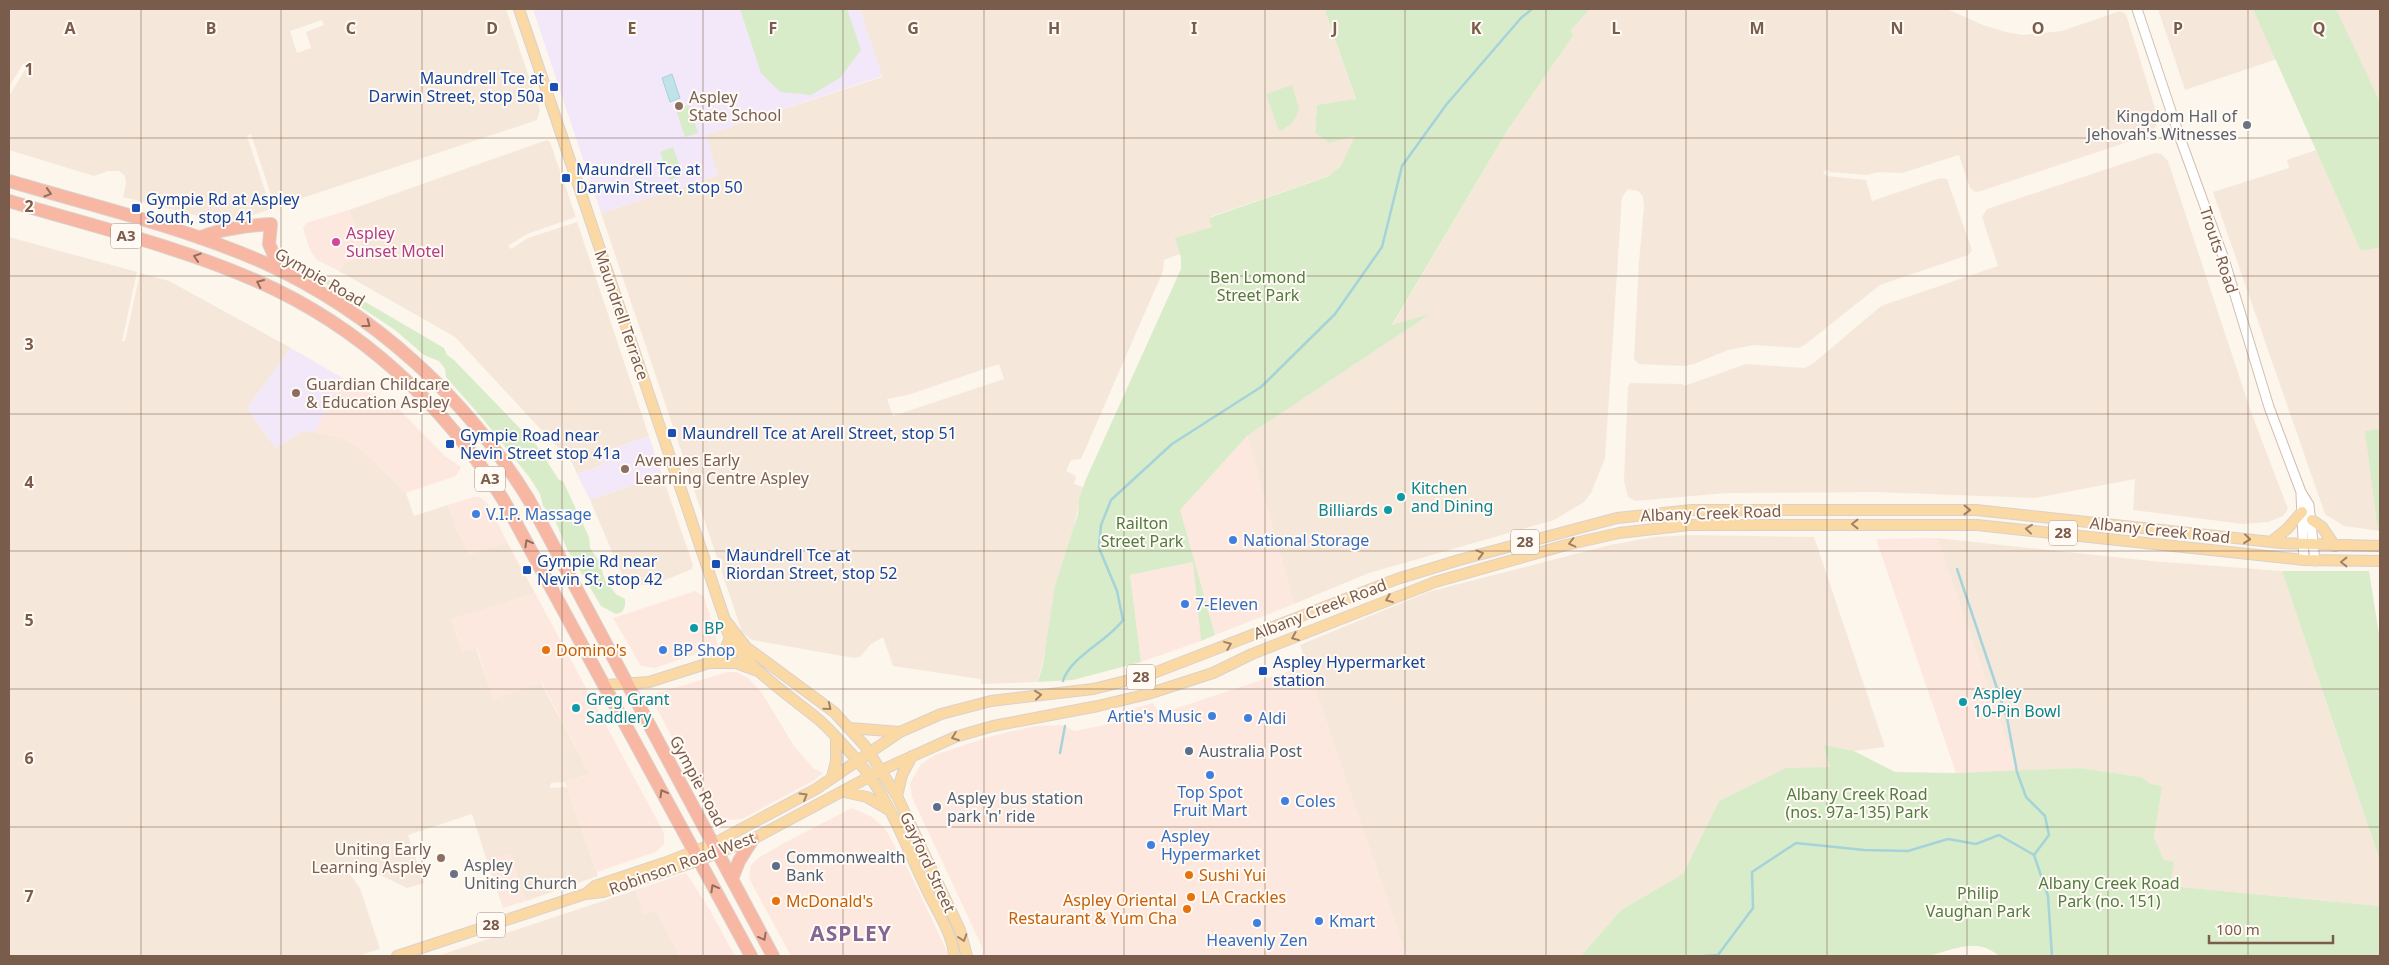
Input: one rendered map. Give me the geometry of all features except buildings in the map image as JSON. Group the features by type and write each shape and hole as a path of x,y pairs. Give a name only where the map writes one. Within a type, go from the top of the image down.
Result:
{"highway":[{"name":"Gympie Road","path":"9,181 200,238 281,271 318,291 363,320 433,378 469,416 504,462 538,515 715,849 774,956"},
{"name":"Gympie Road","path":"9,201 206,260 257,281 318,313 369,348 424,396 474,455 518,526 751,956"},
{"path":"200,238 208,233 271,224 269,244 281,271"},
{"path":"518,526 538,515"},
{"path":"732,878 739,861 753,839"}],"main road":[{"name":"Maundrell Terrace","path":"519,9 725,620 725,629 730,640 759,671 820,721 857,760 870,777"},
{"name":"Albany Creek Road","path":"869,751 900,732 941,714 971,705 1094,689 1146,676 1397,579 1583,526 1633,516 1692,510 1976,510 2271,542 2335,546 2380,546"},
{"path":"2271,542 2287,529 2302,512"},
{"path":"2312,520 2322,527 2335,546"},
{"name":"Albany Creek Road","path":"882,770 950,739 985,728 1098,706 1148,694 1212,672 1252,654 1435,582 1566,545 1634,530 1705,524 1977,525 2011,527 2310,560 2380,561"},
{"name":"Maundrell Terrace","path":"725,620 746,647 825,705 850,728 882,770"},
{"path":"605,685 652,682 708,663 724,652 730,640"},
{"path":"708,663 736,663 759,671"},
{"path":"850,728 900,732"},
{"path":"832,778 836,761 836,739"},
{"name":"Robinson Road West","path":"715,849 832,778 869,751"},
{"path":"897,796 902,775 912,756"},
{"name":"Robinson Road West","path":"397,956 585,894 595,886 753,839 882,770"},
{"name":"Gayford Street","path":"882,770 897,796 960,930 967,956"},
{"name":"Gayford Street","path":"870,777 889,811 950,940 954,956"},
{"path":"844,792 867,797 889,811"}],"street":[{"name":"Trouts Road","path":"2137,9 2179,135 2224,259 2269,407 2301,492 2309,506 2312,520 2309,545"},
{"name":"Trouts Road","path":"2301,492 2302,512 2310,560"}],"shaded area":[{"path":"9,9 506,9 540,110 537,120 275,207 251,134 247,136 271,209 242,219 228,220 202,217 123,197 126,183 125,176 119,171 108,171 94,176 9,150 9,96 27,67 23,64 9,87","holes":["322,20 324,25 306,32 311,48 297,53 290,31"]},
{"name":"Aspley State School","path":"533,9 860,9 882,76 706,135 718,175 601,213"},
{"path":"860,9 1330,9 1325,11 1356,100 1317,106 1315,133 1329,143 1356,135 1351,168 1210,217 1212,227 1176,238 1180,254 1164,260 1163,271 1081,459 1071,460 1066,471 1076,476 1074,484 1083,487 1038,682 982,684 980,679 893,666 883,637 870,645 860,657 854,658 752,640 742,632 601,213 718,175 705,135 882,77","holes":["1291,86 1297,115 1286,129 1266,94","999,364 1004,379 893,416 887,399 908,395"]},
{"path":"1590,9 1947,9 1983,25 2023,35 2062,31 2120,11 2126,14 2159,121 2152,131 2142,137 1976,192 1970,188 1959,155 1902,173 1878,172 1867,175 1830,172 1827,169 1823,173 1827,176 1866,180 1872,201 1940,178 1947,179 1972,250 1971,252 1968,255 1880,285 1799,348 1754,345 1728,350 1694,364 1684,366 1639,364 1634,359 1644,207 1643,197 1638,191 1628,189 1622,197 1605,458 1591,493 1584,502 1554,520 1369,573 1294,604 1247,436 1428,315 1392,326 1507,131 1573,36 1571,30"},
{"path":"2158,9 2253,9 2277,59 2185,90"},
{"path":"2336,9 2380,9 2380,102 2350,41"},
{"path":"547,140 550,142 576,217 527,234 508,246 511,249 528,238 577,222 649,436 598,454 603,465 577,474 572,463 455,337 339,271 344,263 365,256 349,210"},
{"path":"2316,150 2335,191 2380,173 2380,531 2344,526 2325,514 2213,192 2289,168 2287,160"},
{"path":"2155,153 2161,154 2168,161 2251,412 2288,509 2283,516 2268,522 2243,524 2133,510 2135,479 2035,498 1876,492 1727,493 1635,501 1628,497 1624,481 1628,386 1631,383 1683,384 1684,386 1746,364 1805,368 1815,362 1881,306 1998,266 1982,217 1987,209"},
{"path":"349,210 365,256 344,263 339,271 317,260 310,250 303,228 306,223"},
{"path":"9,237 137,272 122,341 125,341 140,273 169,281 291,348 247,408 276,448 302,431 343,438 360,448 406,493 414,516 448,505 457,531 470,554 507,542 535,593 452,620 462,652 476,648 493,698 541,683 590,774 565,782 551,783 550,788 567,787 598,876 526,901 510,854 487,861 472,814 408,835 424,883 407,888 359,865 349,873 360,888 380,949 358,956 9,956"},
{"name":"Guardian Childcare & Education Aspley","path":"291,348 341,377 315,432 302,431 276,448 247,408"},
{"path":"341,377 398,408 445,456 461,467 456,476 406,493 360,448 343,438 315,432"},
{"name":"Avenues Early Learning Centre Aspley","path":"649,436 662,475 590,500 577,474 603,465 598,454"},
{"path":"1247,436 1294,604 1215,635 1194,566 1201,641 1141,662 1130,575 1193,562 1179,510"},
{"path":"662,475 693,565 692,569 653,585 638,585 624,577 590,500"},
{"path":"480,497 488,504 507,542 470,554 457,531 448,505"},
{"path":"1691,535 1814,537 1885,747 1854,751 1823,746 1830,767 1786,769 1719,801 1683,874 1621,910 1581,956 1406,956 1300,645 1428,592 1610,545 1654,537"},
{"path":"1937,538 2152,561 2282,571 2380,861 2380,906 2170,886 2164,860 2154,839 2161,786 2151,784 2140,777 2080,768 2017,772"},
{"path":"1937,538 2017,772 1956,773 1876,539"},
{"path":"695,591 704,596 718,645 655,668 641,666 613,618"},
{"path":"535,593 664,833 664,844 656,852 597,872 565,782 590,774 542,683 493,699 477,648 462,652 452,619"},
{"name":"Aspley Hypermarket","path":"1307,665 1406,956 982,956 983,949 912,797 910,783 921,764 935,755 988,737 1035,726 1062,725 1075,731 1119,722 1133,709 1153,703 1159,714"},
{"path":"728,672 737,672 748,678 762,693 794,746 814,769 823,773 813,781 742,819 728,820 716,814 708,806 654,703 654,694"},
{"path":"852,808 872,817 886,830 910,873 947,951 947,956 791,956 752,884 749,876 751,865 758,858 786,842"},
{"path":"510,853 526,901 503,908 487,861"},
{"path":"686,873 708,907 735,956 680,956 656,910 644,915 636,890"},
{"path":"636,890 644,914 656,910 680,956 437,956"}],"green space":[{"path":"740,9 847,9 861,50 840,78 811,95 780,92 761,73"},
{"name":"Ben Lomond Street Park","path":"1330,9 1590,9 1571,30 1573,36 1507,131 1392,325 1430,314 1247,436 1180,510 1215,635 1201,641 1193,562 1130,575 1141,662 1073,680 1038,682 1043,664 1055,586 1078,514 1079,499 1086,479 1181,269 1181,258 1175,238 1212,227 1209,218 1329,176 1341,166 1355,136 1329,143 1315,133 1317,105 1356,99 1325,11"},
{"path":"2253,9 2336,9 2380,102 2380,247 2361,251"},
{"path":"1292,85 1299,109 1292,123 1279,131 1266,94"},
{"path":"689,105 698,133 685,137 676,110"},
{"path":"673,147 683,175 670,180 660,152"},
{"path":"304,266 444,348 447,355 537,446 559,480 563,481 589,537 590,548 599,561 605,580 616,594 625,599 625,606 622,612 616,614 601,606 567,549 555,520 543,506 540,494 530,478 483,419 446,377 445,369 439,361 424,355 395,330 304,271"},
{"path":"2380,429 2380,531 2378,531 2365,431"},
{"path":"2282,571 2369,571 2380,641 2380,861"},
{"path":"1823,745 1854,751 1895,772 1956,773 2080,768 2141,777 2151,784 2162,786 2154,838 2164,860 2174,862 2170,886 2380,906 2380,956 1999,956 1991,950 1982,947 1966,946 1929,956 1581,956 1621,910 1683,874 1719,801 1786,768 1830,767"}],"water":[{"path":"672,74 680,98 670,102 662,78"}],"waterway":[{"path":"1063,681 1073,664 1123,620 1117,591 1099,548 1101,525 1111,500 1172,444 1261,387 1335,314 1382,247 1402,166 1446,105 1521,18 1532,9"},
{"path":"1957,569 2007,718 2017,772 2026,797 2045,816 2049,835 2034,855"},
{"path":"1060,753 1065,726"},
{"path":"1703,956 1718,955 1753,908 1752,872 1796,843 1864,850 1908,851 1948,839 1976,844 1999,835 2034,855 2048,896 2052,956"}],"place":[{"name":"Maundrell Tce at Darwin Street, stop 50a","path":"554,87"},
{"name":"Aspley State School","path":"679,106"},
{"name":"Kingdom Hall of Jehovah's Witnesses","path":"2247,125"},
{"name":"Maundrell Tce at Darwin Street, stop 50","path":"566,178"},
{"name":"Gympie Rd at Aspley South, stop 41","path":"136,208"},
{"name":"Aspley Sunset Motel","path":"336,242"},
{"name":"Guardian Childcare & Education Aspley","path":"296,393"},
{"name":"Maundrell Tce at Arell Street, stop 51","path":"672,433"},
{"name":"Gympie Road near Nevin Street stop 41a","path":"450,444"},
{"name":"Avenues Early Learning Centre Aspley","path":"625,469"},
{"name":"Kitchen and Dining","path":"1401,497"},
{"name":"Billiards","path":"1388,510"},
{"name":"V.I.P. Massage","path":"476,514"},
{"name":"National Storage","path":"1233,540"},
{"name":"Maundrell Tce at Riordan Street, stop 52","path":"716,564"},
{"name":"Gympie Rd near Nevin St, stop 42","path":"527,570"},
{"name":"7-Eleven","path":"1185,604"},
{"name":"BP","path":"694,628"},
{"name":"Domino's","path":"546,650"},
{"name":"BP Shop","path":"663,650"},
{"name":"Aspley Hypermarket station","path":"1263,671"},
{"name":"Aspley 10-Pin Bowl","path":"1963,702"},
{"name":"Greg Grant Saddlery","path":"576,708"},
{"name":"Artie's Music","path":"1212,716"},
{"name":"Aldi","path":"1248,718"},
{"name":"Australia Post","path":"1189,751"},
{"name":"Top Spot Fruit Mart","path":"1210,775"},
{"name":"Coles","path":"1285,801"},
{"name":"Aspley bus station park 'n' ride","path":"937,807"},
{"name":"Aspley Hypermarket","path":"1151,845"},
{"name":"Uniting Early Learning Aspley","path":"441,858"},
{"name":"Commonwealth Bank","path":"776,866"},
{"name":"Aspley Uniting Church","path":"454,874"},
{"name":"Sushi Yui","path":"1189,875"},
{"name":"LA Crackles","path":"1191,897"},
{"name":"McDonald's","path":"776,901"},
{"name":"Aspley Oriental Restaurant & Yum Cha","path":"1187,909"},
{"name":"Kmart","path":"1319,921"},
{"name":"Heavenly Zen","path":"1257,923"}],"district":[{"name":"ASPLEY","path":"851,934"}],"park label":[{"name":"Railton Street Park","path":"1142,532"},
{"name":"Albany Creek Road (nos. 97a-135) Park","path":"1857,803"},
{"name":"Albany Creek Road Park (no. 151)","path":"2109,892"},
{"name":"Philip Vaughan Park","path":"1978,902"}]}
